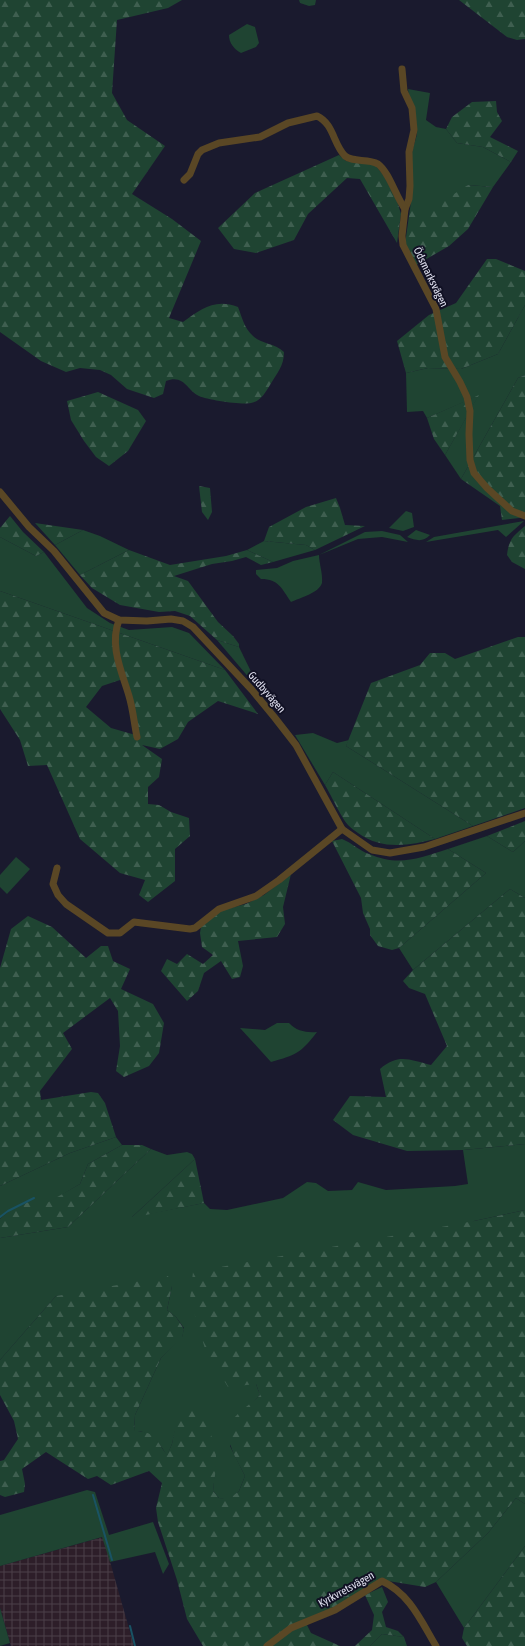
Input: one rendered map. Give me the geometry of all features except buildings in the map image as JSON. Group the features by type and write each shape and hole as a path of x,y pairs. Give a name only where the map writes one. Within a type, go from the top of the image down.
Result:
{"street":[{"name":"Ödsmarksvägen","path":"402,69 404,91 412,108 414,130 409,152 410,193 405,209 402,236 403,245 436,308 445,357 467,397 470,411 470,460 474,473 487,488 512,510 525,516"},
{"path":"184,180 190,174 198,154 202,150 219,143 260,137 288,123 317,116 328,124 344,154 348,158 370,161 379,165 386,174 399,201 405,209"},
{"name":"Gudbyvägen","path":"0,492 29,527 54,551 104,613 119,620 147,621 171,619 183,621 193,627 252,690 296,745 342,829 372,850 390,853 424,848 525,813"},
{"path":"119,620 116,628 116,658 129,698 137,737"},
{"path":"57,868 53,884 58,895 71,908 108,933 120,933 134,922 190,929 194,928 219,909 256,896 280,880 342,829"},
{"name":"Kyrkvretsvägen","path":"267,1646 291,1628 335,1610 382,1581 395,1587 413,1606 436,1646"}],"shaded area":[{"path":"103,1537 134,1646 11,1646 0,1608 0,1566"}],"green space":[{"path":"0,0 182,0 168,8 117,20 112,93 127,120 165,146 132,194 172,219 201,241 169,318 183,322 202,309 215,304 238,307 245,326 256,339 284,352 280,369 260,399 251,403 240,403 210,399 195,394 182,381 172,379 166,381 163,394 154,398 127,389 111,375 100,370 80,368 66,372 41,361 0,332"},
{"path":"299,0 316,0 315,5 309,6 300,3"},
{"path":"459,0 525,0 525,39 517,40 507,37"},
{"path":"247,24 255,27 259,43 256,47 241,53 232,46 229,35"},
{"path":"408,89 430,93 426,120 436,127 446,129 457,143 483,147 511,162 493,187 468,185 441,210 410,209 411,160 417,132"},
{"path":"496,101 497,112 502,121 490,137 518,151 511,162 483,147 457,143 446,129 452,117 472,102"},
{"path":"339,155 346,161 367,163 376,166 384,176 397,201 401,214 397,243 360,179 347,178 308,214 294,240 256,253 234,249 218,228 255,193"},
{"path":"468,185 493,187 468,229 449,246 416,265 405,244 410,209 441,209 443,201"},
{"path":"487,259 496,259 525,271 525,305 498,354 461,369 428,368 406,373 397,341 429,315 456,303"},
{"path":"525,305 525,375 518,378 461,479 445,455 478,396 427,418 423,411 407,412 406,373 428,368 461,369 498,354"},
{"path":"525,375 525,515 519,518 502,520 500,506 461,479 518,378"},
{"path":"98,392 138,410 146,421 128,451 109,466 96,457 84,441 71,420 67,401"},
{"path":"479,395 445,455 434,439 427,418"},
{"path":"199,486 210,488 212,512 208,520 202,512"},
{"path":"336,498 345,525 365,526 315,550 306,545 264,541 269,527 306,507"},
{"path":"406,511 412,513 414,527 403,531 389,528"},
{"path":"10,516 23,532 44,552 36,556 0,537 0,528"},
{"path":"524,521 506,537 498,530 426,542 434,537"},
{"path":"35,523 83,530 55,545"},
{"path":"525,526 525,569 512,562 507,555 512,538"},
{"path":"83,530 100,536 129,550 80,575 55,545"},
{"path":"416,530 430,535 422,540 407,537"},
{"path":"382,531 400,535 408,542 382,537 358,539 319,555 365,532"},
{"path":"0,537 36,556 44,552 87,608 110,623 129,630 172,627 189,633 225,670 0,591"},
{"path":"264,541 306,545 315,550 273,562 247,550"},
{"path":"129,550 170,565 226,556 247,550 273,562 261,565 246,557 212,564 174,576 188,581 218,622 233,636 239,644 239,647 217,640 190,616 175,611 159,612 120,605 92,588 80,575"},
{"path":"319,555 322,580 320,587 309,595 291,602 276,583 267,579 261,579 256,574 256,570 277,568 293,561"},
{"path":"0,591 225,670 258,714 218,701 188,722 178,739 160,749 142,745 162,759 159,777 148,787 148,804 159,805 171,812 189,818 190,836 175,849 175,881 148,902 139,895 145,880 120,873 80,839 47,765 28,766 20,740 0,709","holes":["126,678 139,736 111,728 86,707 102,686"]},
{"path":"518,637 525,637 525,808 473,826 346,746 371,683 420,665 430,653 445,653 455,659"},
{"path":"217,640 239,647 261,692"},
{"path":"313,733 337,743 349,740 346,746 473,826 435,839 333,772 325,785 295,735"},
{"path":"333,772 435,839 405,845 395,845 376,842 358,833 345,821 325,785"},
{"path":"525,821 525,841 513,852 487,836"},
{"path":"487,836 513,852 525,841 525,898 510,889 413,970 399,948 486,873 448,849"},
{"path":"342,839 366,853 380,858 400,861 418,858 448,849 486,873 399,948 392,950 378,946 370,935 370,929 363,913 361,898 332,841"},
{"path":"16,857 30,869 7,894 0,887 0,875"},
{"path":"291,874 283,907 285,924 277,937 238,941 243,966 240,977 232,979 221,961 204,973 198,991 187,1001 161,971 167,959 177,964 187,954 203,964 213,955 202,947 200,933 201,927 219,911 246,904 264,895"},
{"path":"510,889 525,898 525,1144 463,1150 407,1151 353,1135 333,1120 350,1096 386,1097 380,1069 399,1059 431,1065 447,1046 425,994 409,988 403,981 413,970"},
{"path":"28,916 52,927 86,958 101,946 108,946 113,961 130,969 121,989 153,1004 164,1023 159,1053 149,1066 124,1077 116,1071 120,1046 118,1011 110,998 63,1033 72,1049 40,1091 41,1100 91,1092 98,1093 105,1103 116,1137 70,1153 0,1186 0,968 11,929"},
{"path":"277,1023 289,1023 302,1031 317,1032 302,1049 292,1055 271,1062 240,1028 265,1030"},
{"path":"116,1137 122,1145 88,1164 80,1184 45,1205 9,1211 0,1219 0,1186 70,1153"},
{"path":"525,1144 525,1210 474,1221 256,1384 260,1395 251,1404 230,1446 245,1476 239,1491 229,1500 219,1498 213,1491 216,1456 177,1422 172,1444 167,1456 154,1438 140,1431 134,1431 135,1415 161,1358 182,1337 184,1328 176,1317 167,1310 172,1286 56,1296 0,1360 0,1238 68,1227 151,1149 167,1155 187,1152 192,1154 195,1159 132,1217 204,1203 210,1209 227,1210 283,1198 307,1182 316,1183 328,1191 352,1190 358,1182 386,1190 468,1184 463,1150"},
{"path":"122,1145 142,1145 151,1149 68,1227 0,1238 0,1219 9,1211 37,1198 45,1204 80,1184 88,1164"},
{"path":"195,1159 204,1203 131,1218"},
{"path":"525,1210 525,1504 516,1498 488,1533 436,1582 425,1587 382,1580 335,1608 305,1621 311,1633 340,1646 203,1646 187,1619 177,1580 158,1522 156,1508 162,1483 149,1471 111,1485 97,1476 88,1479 46,1452 22,1469 25,1484 24,1492 5,1497 0,1495 0,1461 4,1460 18,1439 14,1421 0,1395 0,1360 56,1296 168,1276 172,1286 167,1310 176,1317 184,1329 182,1338 161,1358 135,1415 134,1431 141,1431 154,1437 167,1455 172,1444 176,1422 189,1405 196,1405 206,1422 215,1450 216,1465 213,1491 219,1498 229,1499 239,1491 245,1476 231,1447 229,1440 230,1425 237,1415 260,1395 256,1384 228,1387 206,1352 190,1299 193,1272 474,1221"},
{"path":"87,1490 95,1492 109,1535 153,1522 169,1564 163,1574 155,1552 110,1562 102,1537 0,1566 0,1515"},
{"path":"516,1498 525,1504 525,1546 464,1628 436,1582 488,1533"},
{"path":"525,1546 525,1646 467,1646 462,1638 464,1628"},
{"path":"382,1587 388,1602 382,1612 386,1627 398,1631 404,1637 382,1634 370,1646 355,1646 372,1630 374,1615 365,1595"},
{"path":"0,1608 10,1643 0,1646"},
{"path":"382,1634 404,1637 407,1646 370,1646"}],"waterway":[{"path":"0,1217 8,1211 34,1198"},
{"path":"93,1495 112,1560"},
{"path":"130,1626 135,1646"}]}
